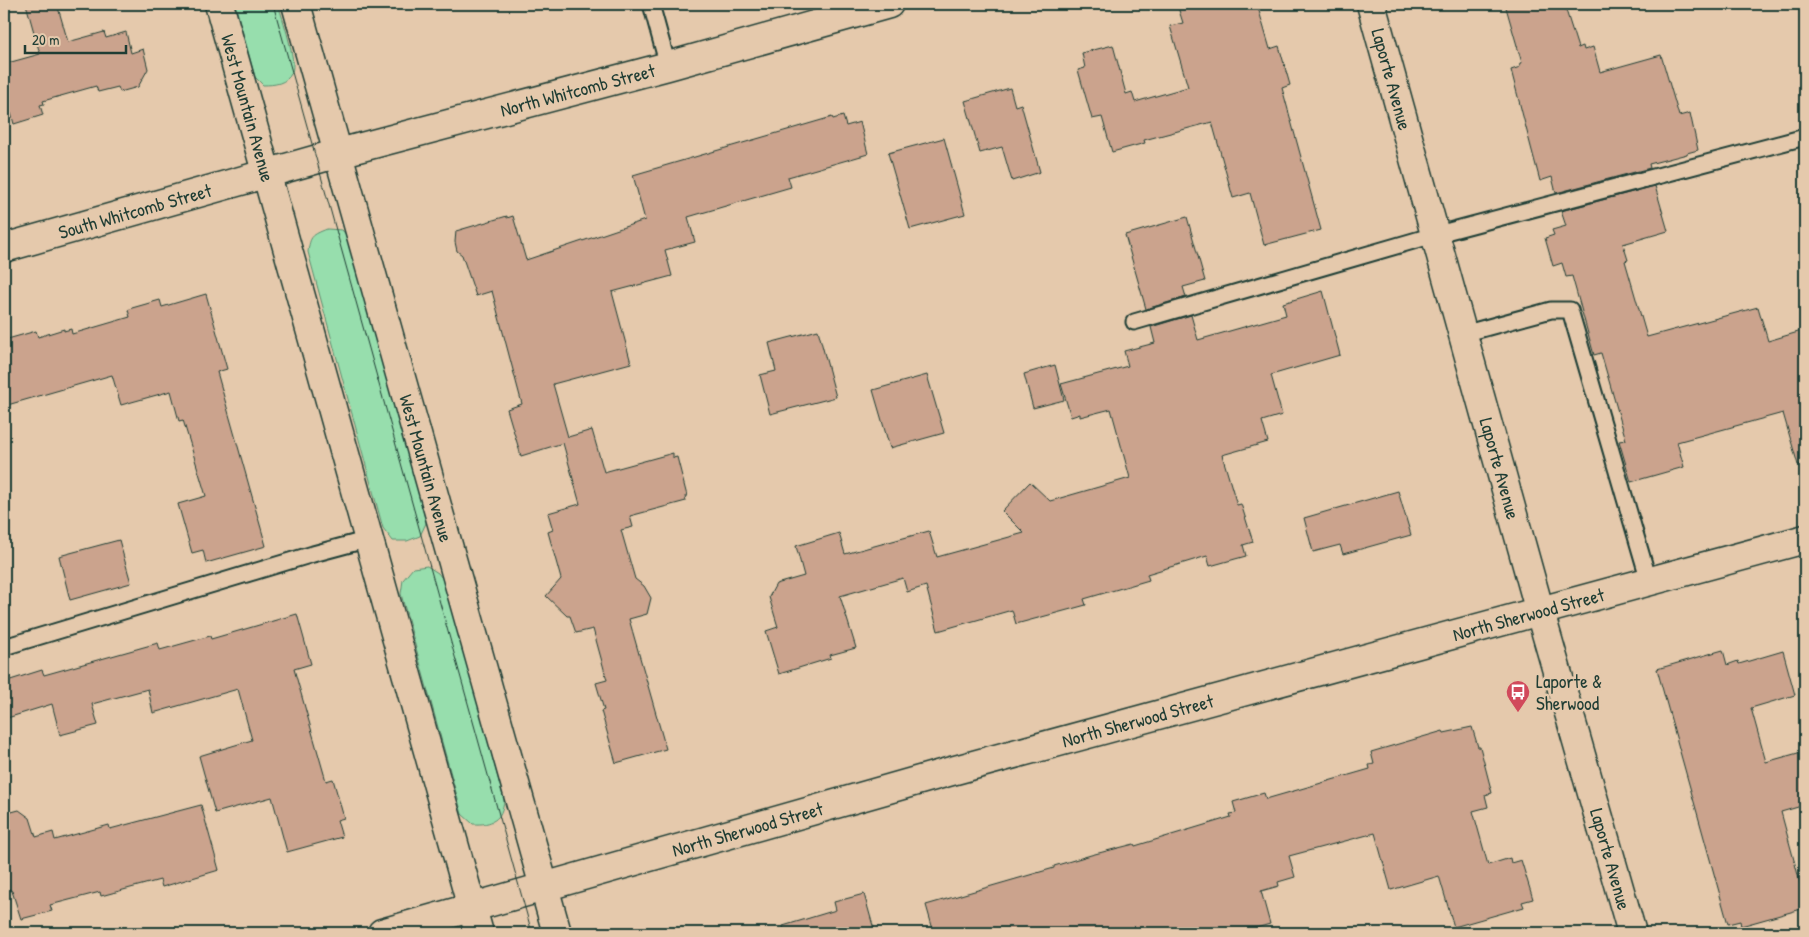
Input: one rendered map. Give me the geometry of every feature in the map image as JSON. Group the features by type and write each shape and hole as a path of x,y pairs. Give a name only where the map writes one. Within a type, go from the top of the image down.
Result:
{"street":[{"name":"West Mountain Avenue","path":"218,4 479,933"},
{"name":"West Mountain Avenue","path":"296,4 557,933"},
{"name":"North Whitcomb Street","path":"266,175 339,153 668,66 889,4"},
{"name":"Laporte Avenue","path":"1371,4 1434,235 1632,933"},
{"name":"South Whitcomb Street","path":"4,248 266,175"},
{"name":"North Sherwood Street","path":"382,933 938,775 1805,539"}],"lane":[{"path":"651,4 668,66"},
{"path":"1134,322 1434,235 1805,137"},
{"path":"1463,334 1550,310 1570,310 1648,581"},
{"path":"4,647 369,539"}],"green space":[{"path":"235,4 278,4 293,66 290,76 284,81 263,85 255,77"},
{"path":"327,229 342,230 348,237 423,510 426,523 420,536 407,541 393,541 383,528 308,252 313,237"},
{"path":"427,566 438,573 445,582 504,800 501,812 491,822 473,824 462,814 401,594 403,580 413,568"}],"building":[{"path":"26,4 57,4 68,42 104,32 106,38 126,32 131,53 143,49 148,69 138,87 120,92 118,87 98,92 96,86 43,101 44,104 40,105 43,115 14,124 4,95 4,64 40,54"},
{"path":"1177,4 1257,4 1270,49 1279,46 1290,85 1282,88 1321,230 1264,245 1250,193 1233,198 1212,122 1144,140 1145,143 1112,152 1102,117 1092,119 1078,70 1085,68 1082,53 1113,45 1126,94 1132,92 1135,102 1188,87 1170,26 1183,23"},
{"path":"1505,4 1564,4 1578,48 1583,46 1584,50 1593,47 1600,72 1661,55 1679,116 1690,113 1698,150 1649,164 1650,168 1556,193 1552,177 1540,181 1511,70 1520,67 1519,64 1522,63"},
{"path":"1010,88 1015,106 1021,104 1040,172 1012,181 1002,147 980,153 965,101"},
{"path":"843,116 846,126 860,122 868,154 788,177 791,187 688,217 695,242 665,250 672,276 612,292 631,363 553,384 568,437 592,430 604,472 673,453 673,458 677,457 687,496 685,496 686,501 630,516 633,527 621,530 635,579 644,586 651,598 647,614 629,619 666,749 616,763 601,711 604,710 596,683 607,680 593,629 576,633 570,616 567,616 546,596 561,579 548,532 553,530 548,513 580,504 563,443 521,456 507,409 522,404 492,291 476,296 462,255 457,251 455,242 456,231 507,216 507,218 513,216 526,260 645,220 633,175 832,117 833,119"},
{"path":"944,138 965,214 910,229 888,153"},
{"path":"1655,186 1668,231 1623,244 1628,260 1625,261 1647,337 1758,307 1768,341 1805,330 1805,464 1798,465 1783,413 1677,442 1684,467 1631,482 1619,441 1626,440 1601,353 1594,355 1572,276 1566,277 1562,263 1553,266 1545,238 1554,235 1552,230 1566,226 1561,211"},
{"path":"1187,217 1205,281 1183,287 1186,297 1146,309 1125,235"},
{"path":"1323,291 1340,355 1271,375 1282,415 1262,421 1268,442 1222,455 1237,505 1241,504 1253,542 1243,545 1246,556 1210,566 1207,556 1147,574 1149,580 1084,599 1086,605 1016,624 1012,610 938,631 926,586 907,592 903,578 840,596 856,648 830,655 831,658 779,674 766,631 778,627 769,597 776,584 804,576 796,546 839,533 845,554 929,531 937,557 1024,533 1002,511 1030,482 1050,501 1130,478 1111,409 1080,417 1080,414 1071,417 1061,384 1128,366 1124,351 1155,343 1151,327 1191,315 1198,340 1286,315 1283,303"},
{"path":"206,294 227,369 217,372 266,546 206,563 203,550 192,553 178,504 206,496 183,420 179,421 171,391 121,405 112,375 4,406 4,340 36,331 38,337 64,329 64,331 71,329 72,334 130,317 128,310 132,308 160,300 162,307"},
{"path":"818,330 836,397 770,414 760,375 776,371 769,343"},
{"path":"1055,365 1064,400 1033,408 1024,374"},
{"path":"927,375 944,433 890,448 873,390"},
{"path":"1398,491 1411,535 1343,554 1340,545 1313,552 1304,518"},
{"path":"119,540 131,583 70,600 59,556"},
{"path":"297,614 311,664 294,669 326,781 333,779 344,818 337,820 342,837 287,852 272,797 215,813 199,756 252,740 238,689 153,713 148,689 92,704 98,725 60,735 52,704 4,719 4,682 42,670 44,675 158,643 160,650 210,636 211,639"},
{"path":"1723,650 1727,665 1738,661 1739,664 1783,651 1795,695 1751,708 1766,762 1805,751 1805,805 1781,812 1805,901 1805,908 1741,926 1740,921 1728,924 1657,669"},
{"path":"1472,727 1478,747 1480,747 1492,793 1485,795 1488,807 1473,811 1488,865 1510,858 1511,863 1521,860 1533,899 1522,902 1524,907 1454,927 1439,876 1391,890 1375,833 1289,856 1295,877 1278,882 1279,886 1261,891 1270,924 1239,933 934,933 926,905 1054,868 1054,866 1091,855 1134,844 1135,846 1231,817 1230,814 1236,813 1233,802 1264,793 1266,799 1370,769 1369,765 1374,764 1371,752 1443,731 1444,733"},
{"path":"201,805 219,870 162,887 160,880 101,896 100,892 50,905 52,911 21,919 12,891 4,886 4,875 8,865 4,850 4,814 19,810 30,818 36,837 53,832 55,840 109,825 110,829"},
{"path":"864,894 875,933 784,933 783,926 836,910 834,902"}],"tram line":[{"path":"273,4 532,933"}],"place":[{"name":"Laporte & Sherwood","path":"1518,713"}]}
